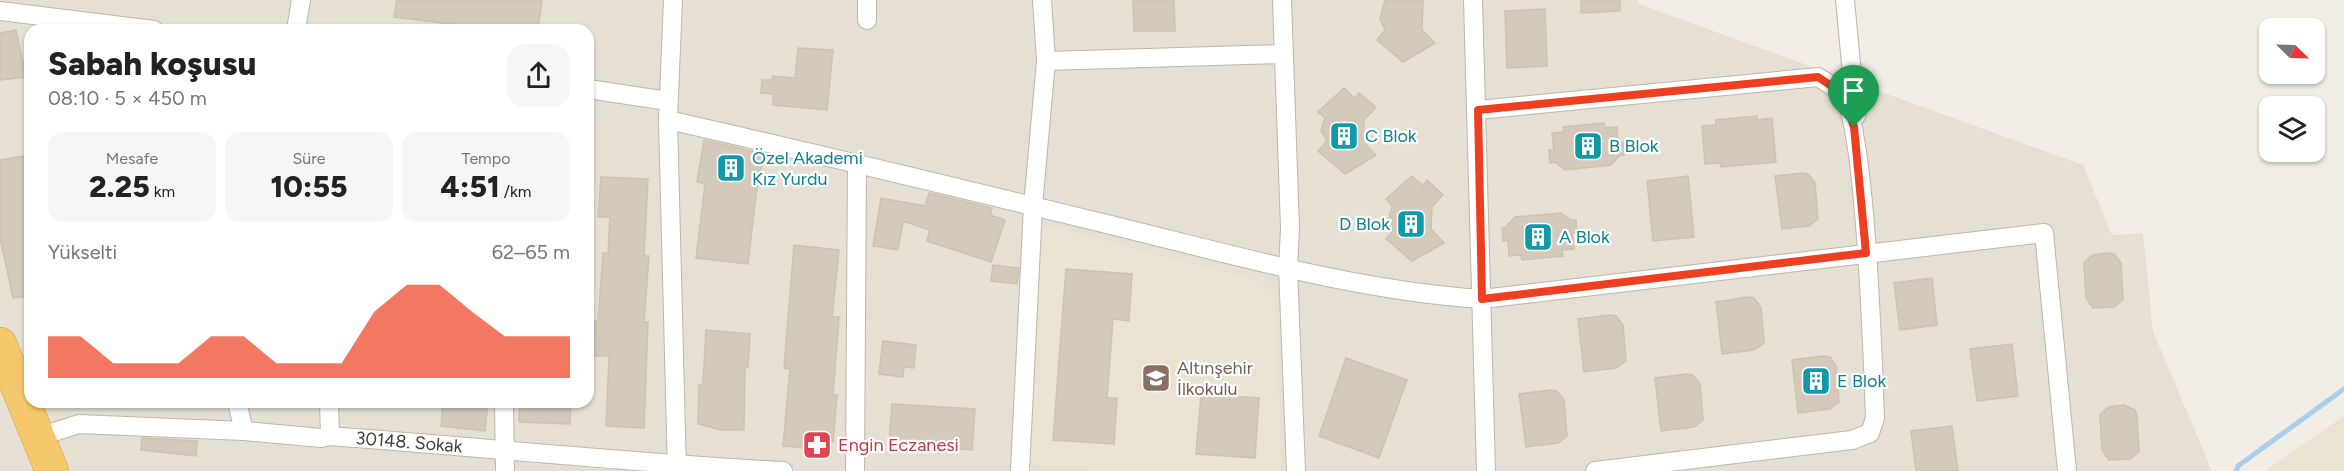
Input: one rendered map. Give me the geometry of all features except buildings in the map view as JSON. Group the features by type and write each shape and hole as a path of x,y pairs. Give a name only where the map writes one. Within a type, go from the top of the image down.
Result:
{"highway":[{"path":"0,344 24,403"},
{"path":"0,354 30,471"},
{"path":"26,408 51,471"}],"street":[{"path":"297,24 301,0"},
{"path":"673,0 668,120 677,468"},
{"path":"867,0 867,20"},
{"path":"1020,471 1033,206 1046,61 1042,0"},
{"path":"1282,0 1290,228 1288,268 1296,471"},
{"path":"1473,0 1478,110 1486,471"},
{"path":"1845,0 1857,110 1854,127"},
{"path":"0,11 99,24"},
{"path":"1046,61 1283,54"},
{"path":"1478,110 1818,77 1842,93 1854,127 1866,253 1875,418 1870,433 1852,440 1665,468 1594,471"},
{"path":"594,90 668,101"},
{"path":"668,120 857,163 1288,268 1424,295 1482,299 2044,233 2067,471"},
{"path":"855,471 857,163"},
{"path":"238,408 244,430"},
{"path":"328,408 330,436"},
{"path":"504,408 506,471"},
{"name":"30148. Sokak","path":"38,437 79,424 244,430 321,438 330,436 506,449 677,468 783,471"}],"shaded area":[{"path":"0,0 1638,0 1639,4 2083,165 2112,235 2143,233 2153,331 2212,471 0,471"},
{"name":"Altınşehir İlkokulu","path":"1048,226 1262,282 1274,296 1282,471 1104,471 1042,468 1031,460 1040,234"},
{"path":"2344,416 2344,471 2265,471"}],"waterway":[{"path":"2236,471 2238,466 2344,389"}],"place":[{"name":"C Blok","path":"1344,136"},
{"name":"B Blok","path":"1588,146"},
{"name":"Özel Akademi Kız Yurdu","path":"731,168"},
{"name":"D Blok","path":"1411,224"},
{"name":"A Blok","path":"1538,237"},
{"name":"Altınşehir İlkokulu","path":"1156,378"},
{"name":"E Blok","path":"1816,381"},
{"name":"Engin Eczanesi","path":"817,445"}],"route":[{"path":"1818,77 1842,93 1854,127 1866,253 1482,299 1478,110 1818,77"}]}
